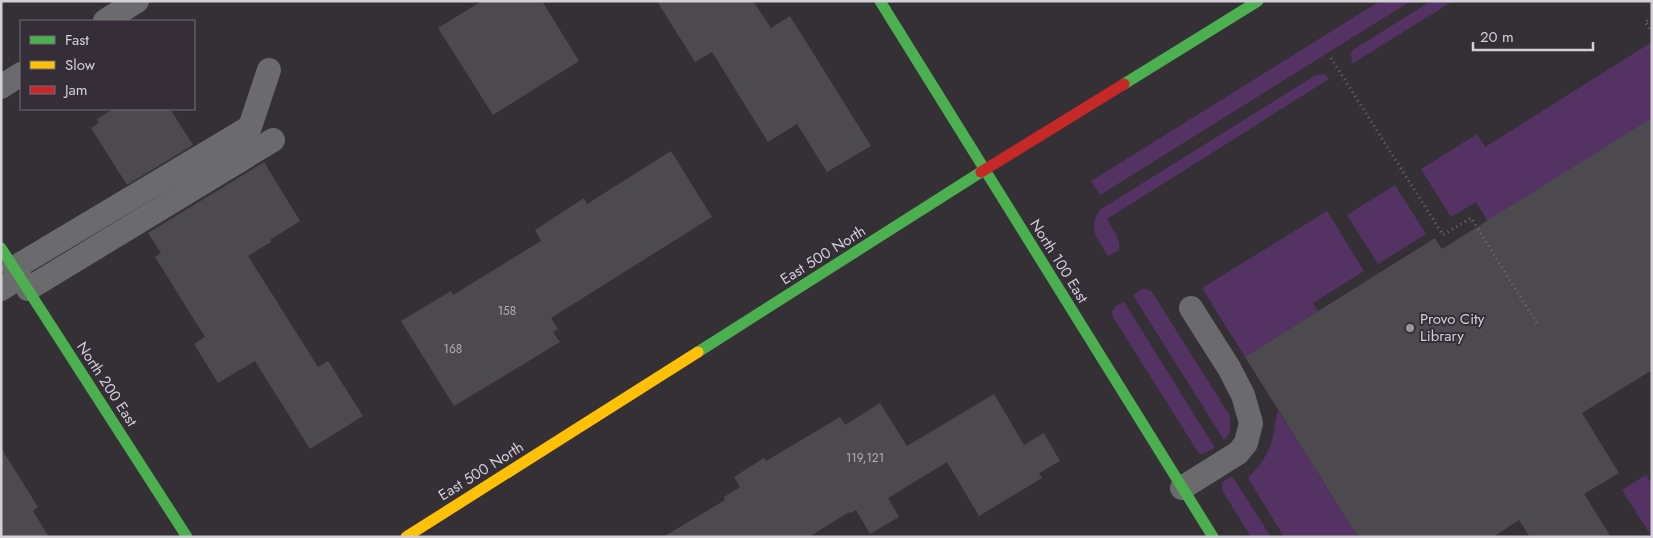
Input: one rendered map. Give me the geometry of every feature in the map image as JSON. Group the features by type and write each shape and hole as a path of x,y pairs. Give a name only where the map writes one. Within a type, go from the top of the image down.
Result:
{"street":[{"name":"North 100 East","path":"880,1 1213,537"},
{"name":"East 500 North","path":"406,537 984,170 1258,1"},
{"name":"North 200 East","path":"1,248 16,281 187,537"}],"lane":[{"path":"107,20 137,1"},
{"path":"16,281 250,127 269,70"},
{"path":"1,87 20,75"},
{"path":"16,281 273,140"},
{"path":"1182,488 1238,453 1246,443 1251,423 1244,395 1191,308"}],"path":[{"path":"1652,18 1645,22 1652,33"},
{"path":"1331,58 1443,235 1470,218 1538,325"}],"shaded area":[{"path":"1380,1 1411,1 1100,195 1091,181"},
{"path":"1431,1 1453,1 1352,64 1351,54 1353,50"},
{"path":"1652,42 1652,118 1517,268 1476,202 1451,217 1421,169 1477,134 1485,147"},
{"path":"1323,74 1329,79 1107,219 1119,246 1119,250 1108,256 1097,239 1094,228 1094,222 1101,209 1316,75"},
{"path":"1395,185 1426,234 1378,264 1347,215"},
{"path":"1327,211 1364,271 1313,303 1318,311 1245,357 1202,288"},
{"path":"1142,289 1152,292 1230,416 1230,433 1224,440 1133,295"},
{"path":"1124,302 1215,448 1202,454 1198,452 1113,317 1112,312 1116,306"},
{"path":"1278,410 1358,537 1284,537 1248,478 1260,465 1269,449"},
{"path":"1646,475 1652,485 1652,537 1622,490"},
{"path":"1232,476 1271,537 1251,537 1222,490 1222,482"}],"building":[{"path":"482,1 542,1 579,61 493,115 438,28"},
{"path":"657,1 753,1 771,28 790,16 871,146 827,172 797,124 768,142 712,52 695,62"},
{"path":"112,110 171,110 193,145 127,185 91,128 99,123 97,119"},
{"name":"Provo City Library","path":"1652,118 1652,370 1582,413 1619,473 1584,494 1611,537 1530,537 1519,520 1493,537 1358,537 1245,357 1435,238 1442,249"},
{"path":"671,151 712,217 551,318 558,329 553,332 560,342 454,406 401,321 451,291 453,295 541,241 535,230 584,198 587,204"},
{"path":"264,162 300,221 248,256 318,367 328,361 363,416 310,449 255,361 218,383 194,344 205,337 155,257 161,253 148,233"},
{"path":"994,394 1024,445 1044,433 1060,461 1039,473 1042,478 979,516 947,462 888,498 899,517 870,534 856,510 849,512 809,537 663,537 725,500 724,497 740,487 734,477 764,458 766,461 840,417 845,425 880,403 907,446"},
{"path":"1,448 38,507 33,511 49,537 1,537"}],"traffic: fast":[{"path":"880,1 1213,537"},
{"path":"1124,84 1258,1"},
{"path":"698,352 981,172"},
{"path":"1,248 187,537"}],"traffic: slow":[{"path":"406,537 698,352"}],"traffic: jam":[{"path":"981,172 1124,84"}],"place":[{"name":"Provo City Library","path":"1410,328"}]}
